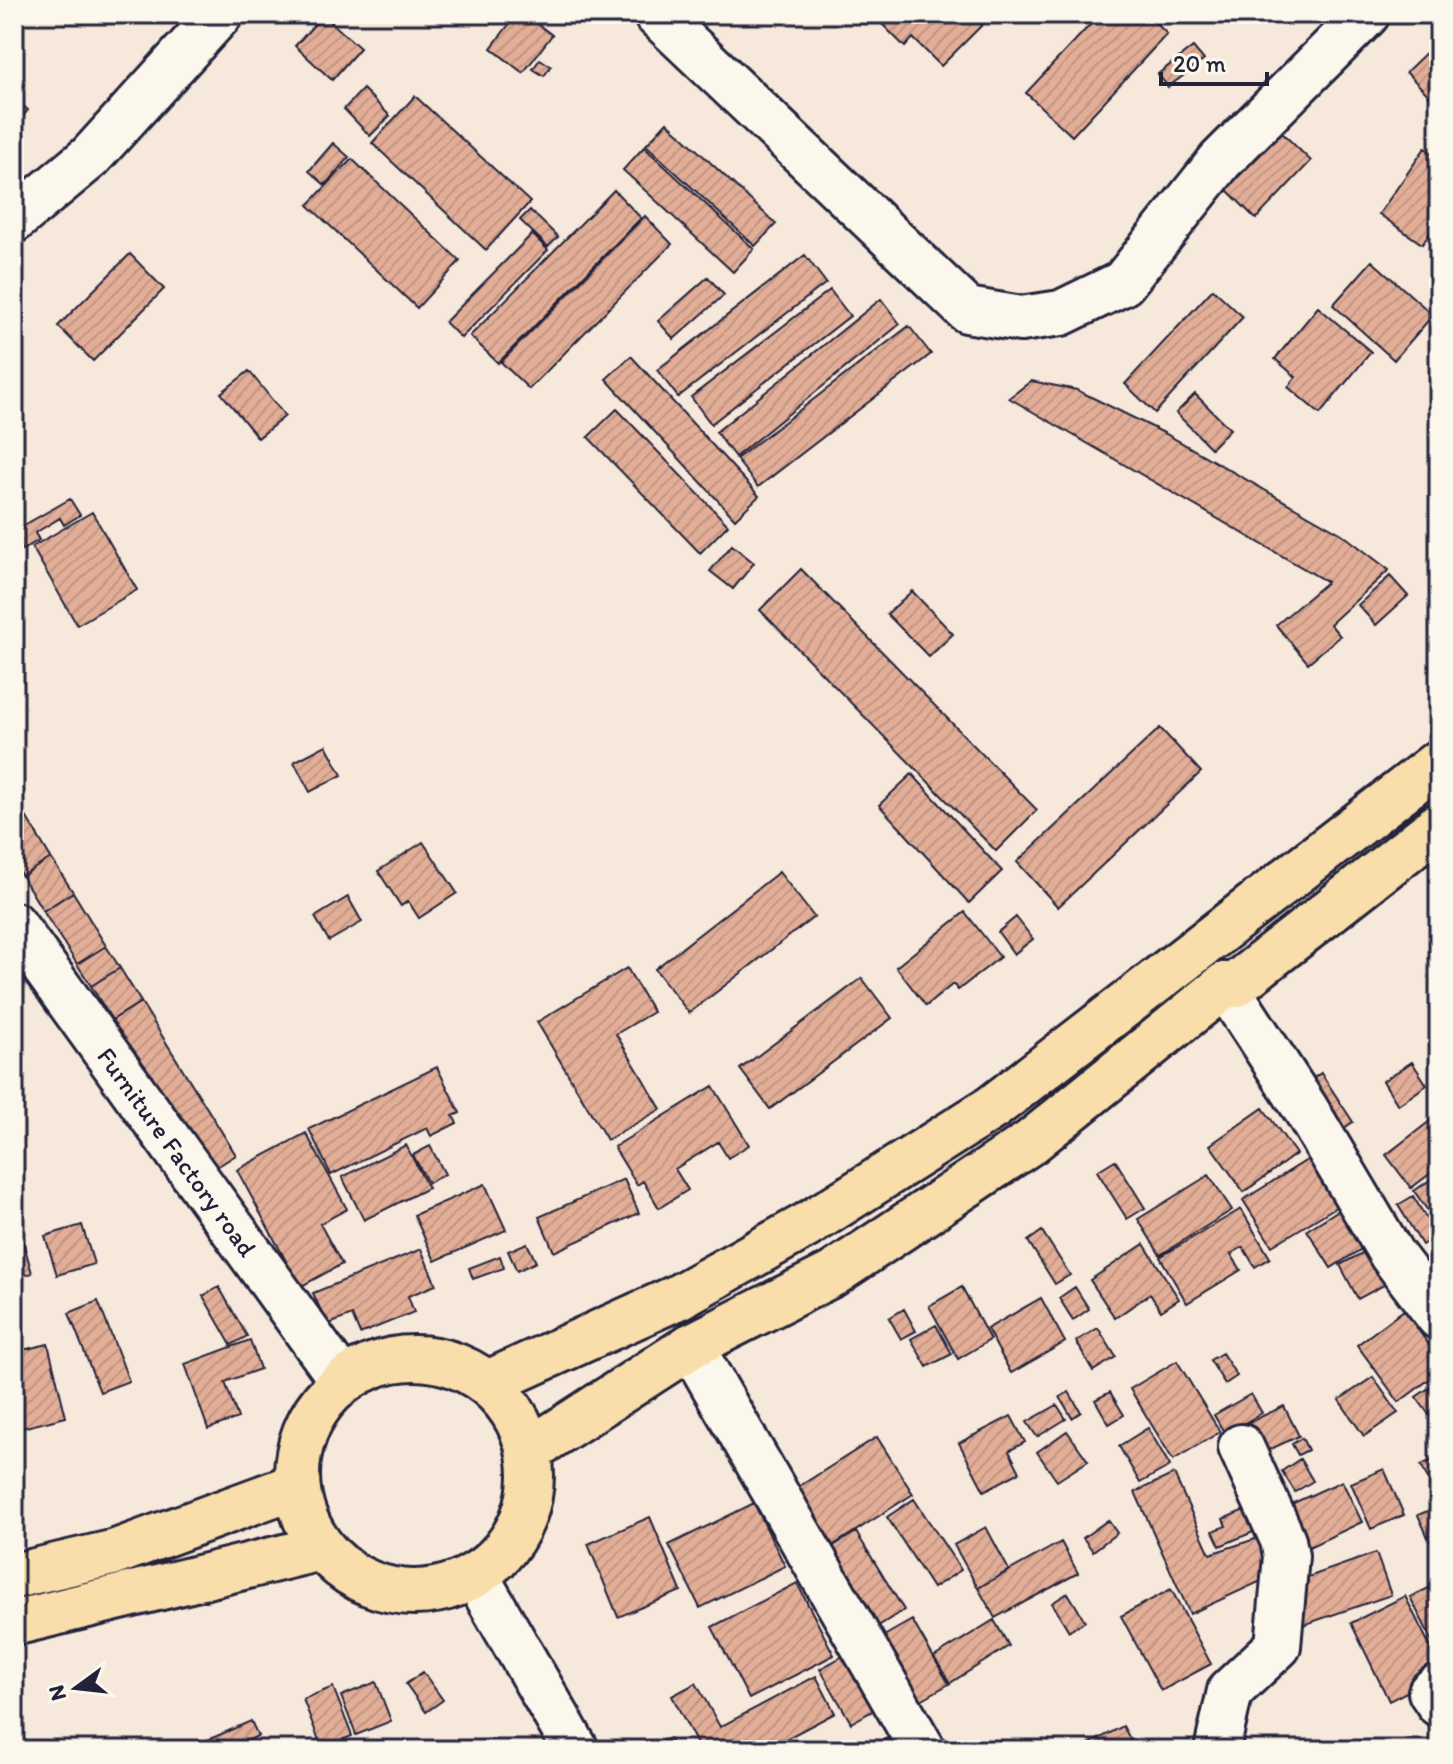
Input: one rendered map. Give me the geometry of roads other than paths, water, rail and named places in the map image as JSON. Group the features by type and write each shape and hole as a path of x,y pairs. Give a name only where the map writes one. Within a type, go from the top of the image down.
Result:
{"main road":[{"path":"490,1382 678,1297 807,1225 993,1107 1439,762"},
{"path":"530,1450 691,1346 833,1274 1031,1142 1225,985 1235,985 1439,825"},
{"path":"415,1355 490,1382 515,1413 530,1450 530,1498 511,1543 476,1576 422,1593 366,1583 321,1548 304,1519 295,1486 304,1427 341,1379 415,1355"},
{"path":"14,1576 116,1552 295,1486"},
{"path":"14,1623 321,1548"}],"street":[{"path":"14,220 90,157 220,14"},
{"path":"656,14 967,310 1021,319 1061,313 1123,283 1220,161 1367,14"},
{"name":"Furniture Factory road","path":"14,925 341,1379"},
{"path":"1225,985 1305,1108 1392,1255 1439,1317"},
{"path":"691,1346 923,1750"},
{"path":"1217,1750 1230,1691 1278,1646 1283,1621 1286,1556 1283,1540 1241,1447"},
{"path":"476,1576 576,1750"},
{"path":"1439,1686 1431,1692 1439,1704"}]}
